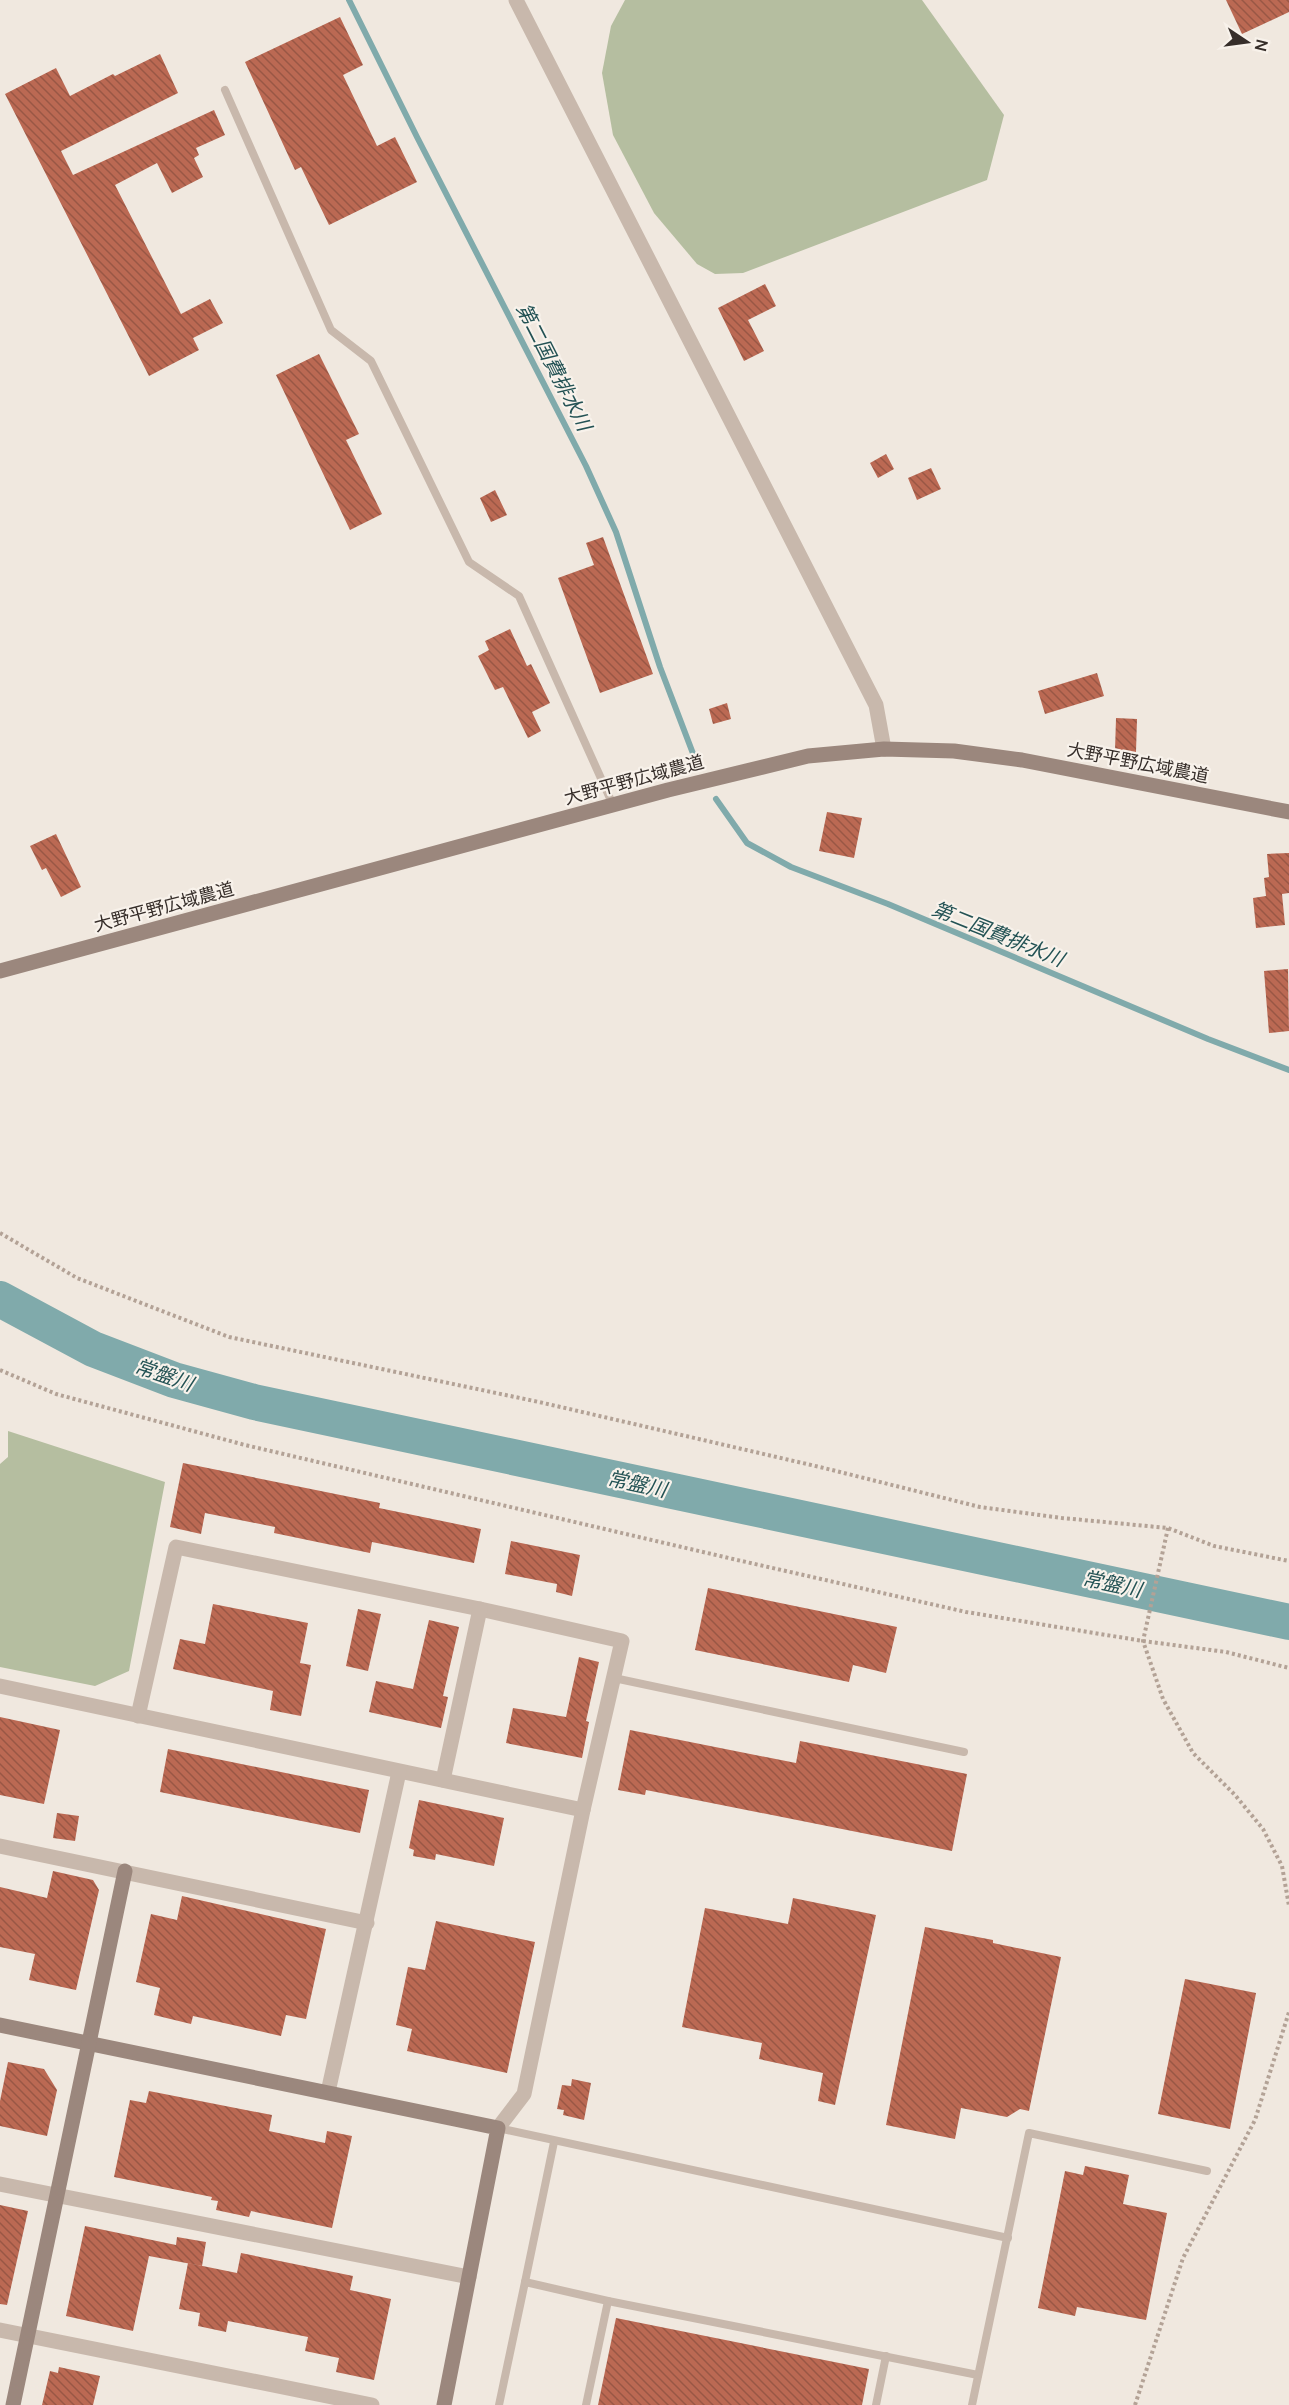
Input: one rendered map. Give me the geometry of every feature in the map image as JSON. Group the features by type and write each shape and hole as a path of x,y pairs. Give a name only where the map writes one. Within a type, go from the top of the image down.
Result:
{"street":[{"path":"516,0 876,705 884,749"},
{"name":"大野平野広域農道","path":"0,971 614,805 808,756 884,749 954,751 1022,760 1289,812"},
{"path":"138,1716 176,1547 622,1641 583,1810 524,2094 498,2128 444,2405"},
{"path":"443,1780 480,1610"},
{"path":"0,1686 583,1810"},
{"path":"328,2092 399,1772"},
{"path":"0,1846 367,1923"},
{"path":"13,2405 125,1871"},
{"path":"0,2025 498,2128"},
{"path":"0,2184 470,2277"},
{"path":"0,2330 372,2405"}],"lane":[{"path":"225,90 331,330 371,361 469,562 519,596 614,805"},
{"path":"614,1678 964,1752"},
{"path":"498,2128 554,2142 1008,2238"},
{"path":"972,2405 1029,2133 1207,2172"},
{"path":"499,2405 554,2142"},
{"path":"525,2282 608,2301 978,2375"},
{"path":"586,2405 608,2301"},
{"path":"876,2405 886,2356"}],"path":[{"path":"0,1233 77,1278 229,1337 539,1402 824,1468 980,1507 1062,1518 1168,1528 1214,1545 1289,1561"},
{"path":"0,1370 56,1394 245,1445 966,1612 1226,1652 1289,1668"},
{"path":"1168,1528 1143,1641 1163,1700 1193,1753 1235,1795 1263,1829 1282,1866 1289,1906"},
{"path":"1135,2405 1183,2258 1256,2120 1289,2012"}],"green space":[{"path":"625,0 922,0 1004,115 987,180 743,273 715,274 697,264 654,213 613,135 602,73 611,26"},
{"path":"8,1431 165,1482 129,1671 95,1686 0,1667 0,1464 8,1457"}],"building":[{"path":"1226,0 1289,0 1289,12 1242,34"},
{"path":"340,17 363,65 343,75 377,146 395,137 417,182 329,225 301,167 295,170 245,62"},
{"path":"160,54 178,93 61,151 73,175 214,110 225,135 196,148 199,155 194,158 203,177 172,193 157,163 115,185 181,314 210,299 223,323 193,338 199,350 149,376 5,94 56,68 70,96"},
{"path":"765,284 776,306 748,320 764,351 744,361 718,308"},
{"path":"319,354 359,434 346,440 382,514 350,530 276,375"},
{"path":"886,454 894,469 878,478 870,463"},
{"path":"931,468 941,489 917,500 908,478"},
{"path":"495,490 507,515 491,522 480,498"},
{"path":"603,537 653,674 600,693 558,578 594,565 586,543"},
{"path":"510,629 527,666 531,664 550,703 532,712 541,731 528,738 503,687 495,690 478,656 489,650 485,641"},
{"path":"1097,673 1104,696 1045,714 1038,691"},
{"path":"727,703 731,719 713,724 709,709"},
{"path":"1116,718 1137,719 1136,752 1115,751"},
{"path":"827,812 862,818 854,858 819,851"},
{"path":"56,834 81,887 61,897 46,868 42,870 30,846"},
{"path":"1289,853 1289,893 1282,894 1285,925 1256,928 1253,898 1266,896 1264,878 1269,877 1267,854"},
{"path":"1288,969 1289,1031 1269,1033 1264,971"},
{"path":"183,1463 380,1503 379,1508 481,1529 474,1563 372,1542 370,1553 274,1533 275,1527 205,1513 201,1534 170,1527"},
{"path":"511,1541 580,1555 572,1596 556,1592 557,1584 505,1574"},
{"path":"708,1588 897,1627 886,1673 853,1665 849,1682 695,1650"},
{"path":"213,1604 308,1623 300,1663 311,1665 301,1716 270,1710 273,1691 173,1669 180,1639 205,1644"},
{"path":"358,1609 381,1614 368,1671 346,1666"},
{"path":"429,1620 459,1627 443,1696 448,1697 441,1728 369,1712 376,1681 413,1689"},
{"path":"579,1657 599,1662 586,1721 589,1722 582,1758 506,1743 513,1708 566,1717"},
{"path":"0,1717 60,1730 44,1804 0,1795"},
{"path":"630,1730 796,1763 800,1741 967,1774 952,1851 646,1790 645,1795 618,1790"},
{"path":"168,1749 369,1790 360,1833 160,1792"},
{"path":"419,1800 504,1818 494,1866 436,1854 435,1860 413,1856 414,1850 409,1848"},
{"path":"57,1813 79,1816 75,1841 53,1838"},
{"path":"53,1871 93,1880 99,1890 76,1990 29,1980 35,1954 0,1947 0,1887 47,1898"},
{"path":"182,1896 326,1929 306,2019 286,2015 281,2036 193,2016 191,2024 154,2015 160,1988 136,1982 151,1914 177,1920"},
{"path":"793,1898 876,1915 835,2105 818,2101 823,2073 759,2059 762,2043 682,2027 705,1908 788,1924"},
{"path":"436,1921 535,1942 507,2073 407,2051 412,2029 396,2025 408,1967 425,1970"},
{"path":"925,1927 993,1940 993,1943 1061,1957 1029,2111 1020,2109 1007,2117 961,2108 955,2139 886,2125"},
{"path":"1185,1979 1256,1993 1230,2129 1158,2114"},
{"path":"8,2062 44,2069 57,2090 47,2136 0,2126 0,2101"},
{"path":"572,2079 591,2083 584,2120 563,2115 564,2110 557,2109 562,2085 571,2086"},
{"path":"149,2091 272,2115 269,2131 325,2143 327,2131 352,2136 332,2228 251,2211 249,2217 216,2210 218,2201 211,2200 212,2197 114,2177 130,2100 146,2103"},
{"path":"1085,2166 1129,2175 1123,2204 1167,2213 1146,2320 1077,2307 1075,2316 1038,2308 1065,2171 1083,2175"},
{"path":"0,2205 28,2211 7,2305 0,2304"},
{"path":"85,2226 176,2245 177,2237 206,2242 202,2266 149,2256 133,2331 66,2316"},
{"path":"241,2253 353,2276 350,2290 391,2299 374,2380 336,2372 339,2358 305,2351 308,2337 228,2321 226,2332 198,2326 200,2313 179,2309 188,2263 237,2273"},
{"path":"616,2318 869,2369 862,2405 598,2405"},
{"path":"59,2367 100,2376 93,2405 42,2405 50,2371 58,2373"}],"waterway":[{"name":"第二国費排水川","path":"349,0 586,466 616,532 660,667 697,764"},
{"name":"第二国費排水川","path":"716,799 747,843 791,867 888,904 1208,1039 1289,1070"},
{"name":"常盤川","path":"0,1299 93,1349 174,1380 254,1402 1289,1622"}]}
